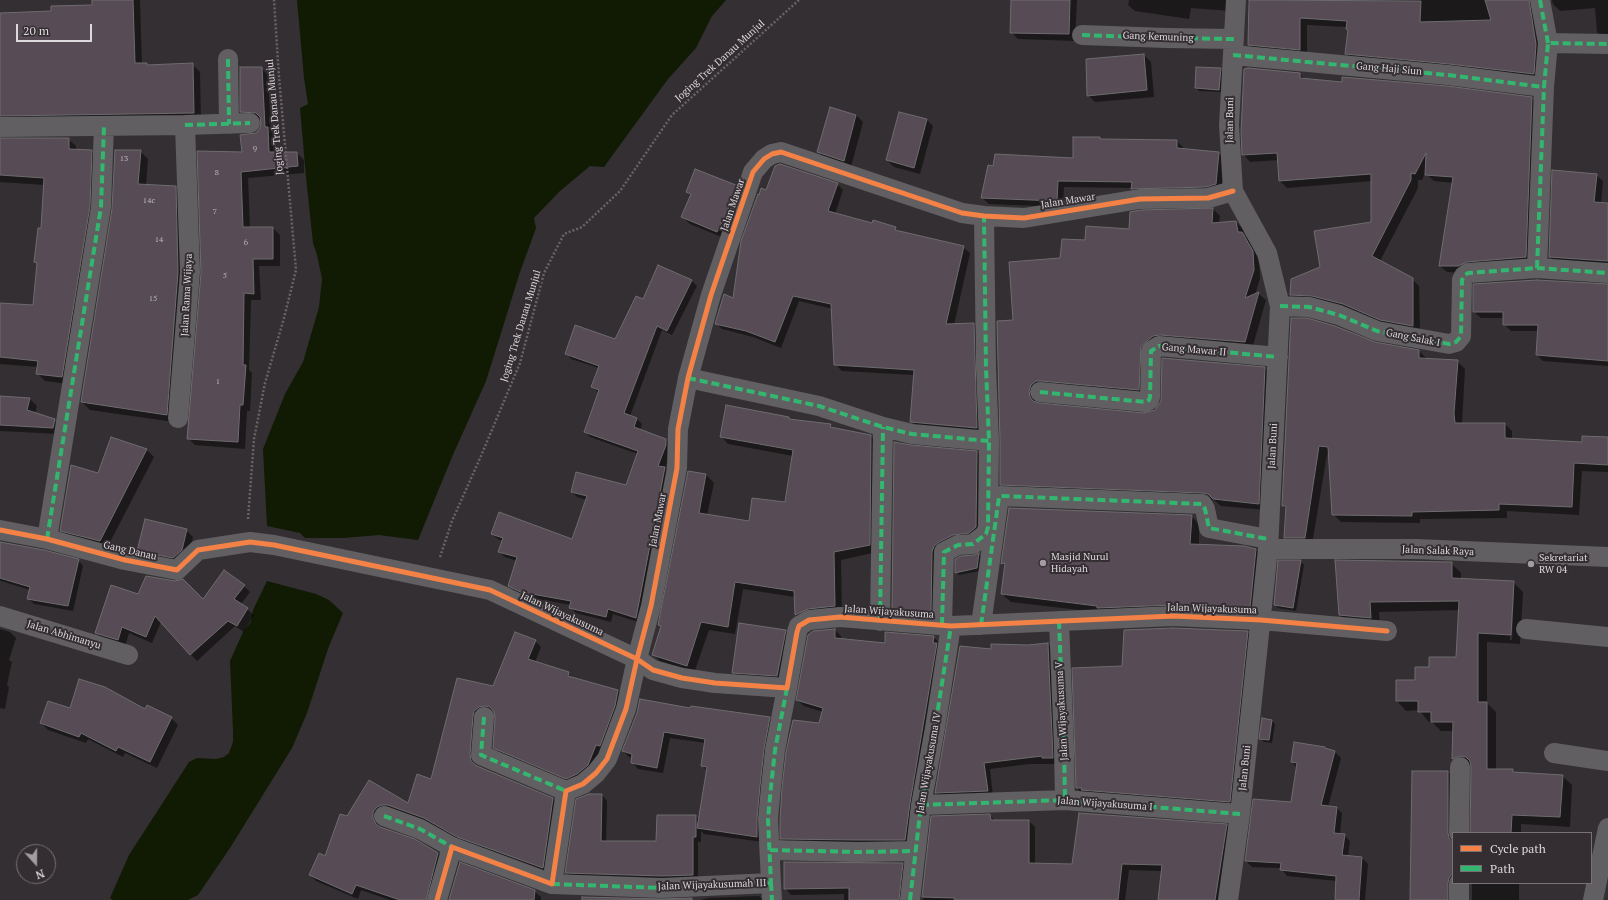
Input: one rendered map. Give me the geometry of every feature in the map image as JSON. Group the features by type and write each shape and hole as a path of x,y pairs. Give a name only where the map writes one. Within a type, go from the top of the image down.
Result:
{"street":[{"name":"Jalan Buni","path":"1228,900 1240,814 1268,544 1280,306 1267,253 1233,191 1229,125 1236,0"},
{"path":"1540,0 1548,43 1544,87 1537,268 1608,273"},
{"name":"Gang Kemuning","path":"1082,35 1167,38 1233,47"},
{"path":"1548,43 1608,44"},
{"name":"Gang Haji Siun","path":"1233,47 1544,87"},
{"path":"228,59 229,124"},
{"path":"0,127 250,123"},
{"name":"Jalan Rama Wijaya","path":"178,418 190,272 185,125"},
{"path":"47,539 101,207 104,126"},
{"name":"Jalan Mawar","path":"566,791 583,784 607,759 626,709 651,606 677,468 678,429 688,378 711,295 754,172 764,159 772,154 781,152 962,213 984,216 1024,218 1140,199 1208,198 1233,191"},
{"path":"688,378 818,406 912,434 989,441 986,368 984,216"},
{"name":"Gang Salak I","path":"1280,306 1309,307 1339,315 1377,331 1449,344 1456,342 1461,336 1462,280 1464,276 1468,273 1537,268"},
{"name":"Gang Mawar II","path":"1040,392 1145,402 1149,400 1150,397 1151,351 1159,346 1278,357"},
{"path":"880,621 883,426"},
{"name":"Jalan Wijayakusuma IV","path":"910,900 921,805 935,728 946,626 944,552 958,545 973,544 986,534 988,526 989,441"},
{"name":"Jalan Salak Raya","path":"981,625 1000,496 1202,504 1205,509 1209,528 1268,544 1608,557"},
{"name":"Gang Danau","path":"0,530 47,539 125,560 177,570 198,550 249,533"},
{"name":"Jalan Wijayakusuma","path":"249,533 274,546 490,590 637,659 653,670 682,678 715,683 787,688 799,626 809,620 840,617 946,626 1173,616 1261,620 1387,631"},
{"name":"Jalan Abhimanyu","path":"0,616 128,655"},
{"name":"Jalan Wijayakusuma V","path":"1059,621 1065,800"},
{"path":"1526,628 1608,637"},
{"name":"Jalan Wijayakusumah III","path":"384,816 420,829 452,847 552,884 772,892 768,818 775,750 787,688"},
{"path":"484,717 481,755 566,791 552,884"},
{"path":"1554,753 1608,761"},
{"path":"1460,767 1460,832"},
{"name":"Jalan Wijayakusuma I","path":"921,805 1065,800 1240,814"},
{"path":"1593,900 1608,828"},
{"path":"437,900 452,847"},
{"path":"770,850 858,852 915,851"},
{"path":"1459,884 1459,900"}],"shaded area":[{"path":"297,0 726,0 712,16 696,48 668,79 604,167 590,166 560,191 534,218 536,228 520,272 486,381 452,457 418,540 379,535 343,538 305,538 300,533 267,526 263,449 285,394 303,362 319,307 322,279 313,243 306,177 300,108 308,104 304,78"},
{"path":"267,581 316,594 329,600 343,613 329,646 307,713 292,748 230,848 198,895 188,900 113,900 110,898 129,855 189,762 197,758 216,759 224,757 229,753 233,742 230,661 243,632 251,622 253,610"}],"building":[{"path":"92,0 133,0 135,63 147,63 147,65 193,63 194,113 0,116 0,13 51,11 51,6 92,5"},
{"path":"1011,0 1070,0 1069,34 1010,33"},
{"path":"1249,0 1421,1 1420,22 1491,20 1485,0 1529,0 1536,44 1534,74 1345,54 1348,30 1346,29 1347,21 1300,18 1300,50 1248,45"},
{"path":"1144,54 1147,90 1087,96 1086,59"},
{"path":"240,67 262,67 265,127 268,127 269,152 297,152 298,166 241,172 243,227 273,227 273,259 253,259 254,294 244,293 243,365 246,365 243,405 240,405 238,442 187,439 201,273 197,151 242,152 240,135 256,133 260,128 260,117 256,113 240,112"},
{"path":"1196,67 1221,68 1219,90 1195,88"},
{"path":"1248,68 1300,73 1300,78 1342,82 1342,77 1447,86 1532,97 1526,257 1467,262 1458,266 1439,266 1453,177 1425,175 1426,153 1415,174 1411,173 1411,180 1372,256 1413,278 1413,326 1380,320 1343,304 1312,296 1290,295 1291,279 1320,267 1314,231 1371,222 1371,174 1279,181 1277,153 1242,155 1241,132 1244,69"},
{"path":"830,107 856,115 844,161 817,152"},
{"path":"899,112 927,119 914,168 886,160"},
{"path":"1073,137 1100,137 1100,139 1177,140 1177,148 1219,152 1216,184 1206,187 1131,189 1132,182 1058,181 1057,201 981,198 988,165 993,166 995,154 1073,158"},
{"path":"0,138 69,138 69,149 92,150 90,206 62,377 36,374 38,361 0,357 0,303 33,305 37,263 34,262 38,228 41,228 44,178 0,175"},
{"path":"115,150 141,150 138,184 176,186 178,272 167,415 81,402 112,209"},
{"path":"780,164 838,183 828,211 872,223 873,220 896,227 895,230 964,246 946,324 974,323 977,428 910,422 914,370 834,365 831,304 793,296 775,342 746,331 715,324 724,294 733,298 741,241 758,194 759,195 761,188 766,190 775,166"},
{"path":"695,169 736,185 728,210 717,232 681,217 691,194 686,192"},
{"path":"1552,170 1597,174 1594,202 1608,203 1608,261 1549,257"},
{"path":"1213,208 1212,223 1236,221 1238,232 1242,232 1253,251 1254,270 1245,298 1259,292 1245,342 1160,335 1153,336 1141,346 1139,390 1036,381 1031,385 1029,391 1030,397 1033,401 1039,403 1144,413 1155,410 1161,401 1162,358 1265,367 1259,504 1213,499 1208,494 1202,493 1000,485 997,321 1013,320 1009,262 1060,258 1062,239 1085,240 1086,226 1129,229 1130,212 1141,210"},
{"path":"658,265 692,280 667,331 657,326 624,413 637,418 634,427 666,439 666,445 658,466 665,467 636,618 608,609 606,617 569,608 571,601 532,594 531,597 508,586 517,557 498,552 503,538 491,534 499,512 572,539 587,496 571,492 576,472 626,485 638,451 584,432 599,390 591,387 599,366 565,354 575,325 615,339 636,296 643,299"},
{"path":"1537,280 1608,284 1608,361 1536,355 1538,325 1503,325 1503,312 1473,312 1473,284"},
{"path":"1291,318 1307,318 1335,326 1375,342 1419,350 1419,358 1458,360 1454,413 1455,423 1505,423 1505,438 1582,442 1582,436 1608,437 1608,465 1574,463 1572,507 1499,504 1499,510 1412,512 1412,516 1332,515 1328,447 1319,446 1305,538 1284,538 1286,506 1282,506"},
{"path":"0,396 30,398 27,410 55,419 53,428 0,425"},
{"path":"726,405 789,417 789,419 831,424 830,427 871,435 870,545 834,552 835,606 808,609 795,615 794,591 735,582 728,627 701,622 687,666 652,655 661,626 658,625 688,471 706,474 699,513 749,521 752,498 785,502 793,450 720,437"},
{"path":"111,437 147,449 100,541 60,531 71,465 98,473"},
{"path":"894,442 977,451 976,527 969,533 953,535 934,546 932,552 931,613 892,610"},
{"path":"1009,508 1192,515 1190,544 1244,546 1256,549 1250,608 1174,605 1097,608 1097,606 1001,594 1005,563 1001,564"},
{"path":"145,519 187,529 182,550 173,558 137,551"},
{"path":"0,542 44,550 79,559 68,606 27,599 30,587 0,578"},
{"path":"979,553 977,568 955,573 955,559 961,556"},
{"path":"1278,560 1301,560 1293,608 1274,605"},
{"path":"1335,560 1452,562 1452,578 1514,581 1511,635 1478,633 1478,702 1487,702 1487,769 1513,769 1513,772 1563,775 1560,817 1512,815 1511,832 1470,832 1471,767 1470,761 1466,757 1460,756 1452,759 1453,722 1431,722 1431,712 1418,712 1418,701 1396,701 1396,680 1415,680 1415,667 1429,667 1429,657 1456,657 1459,601 1370,602 1371,618 1339,615"},
{"path":"224,570 245,585 234,599 248,608 237,626 228,621 190,655 155,616 146,637 122,627 118,640 95,633 111,585 138,594 146,576 175,581 183,579 203,599"},
{"path":"739,623 786,630 777,676 732,673"},
{"path":"1173,628 1248,631 1230,802 1081,790 1082,788 1076,788 1072,668 1122,666 1124,630"},
{"path":"835,629 835,638 885,643 885,632 934,636 933,643 937,643 905,840 780,839 782,788 786,752 793,720 819,723 823,708 796,700 808,635 813,631"},
{"path":"515,632 536,640 528,659 569,672 568,676 618,690 615,706 600,746 596,745 588,765 577,774 566,779 493,748 494,712 490,707 485,706 479,707 474,711 470,754 471,761 477,766 553,798 543,868 457,837 424,818 388,805 382,805 377,807 373,812 373,818 376,824 380,827 415,839 438,853 426,900 400,900 356,885 352,894 309,875 319,853 325,856 340,814 347,816 369,780 408,803 417,774 431,779 457,678 493,686"},
{"path":"1048,643 1053,758 1042,758 1042,756 984,763 988,791 935,793 960,646 991,649 991,644 1028,645"},
{"path":"79,679 105,687 145,709 147,705 172,717 150,762 118,747 116,751 81,733 79,737 40,723 48,701 70,708"},
{"path":"640,699 690,708 691,706 770,717 764,749 757,818 757,837 697,828 707,767 701,766 705,739 664,732 657,768 631,763 632,754 622,751 637,713"},
{"path":"1262,718 1272,720 1269,740 1259,739"},
{"path":"1294,742 1325,747 1335,751 1321,805 1337,807 1334,833 1345,834 1342,855 1362,857 1359,900 1335,900 1336,876 1280,870 1281,863 1245,861 1253,799 1291,802 1297,763 1291,762"},
{"path":"1412,771 1448,771 1448,833 1452,842 1452,874 1448,883 1448,900 1410,900"},
{"path":"589,794 602,794 601,841 656,841 657,815 696,815 696,837 693,837 693,875 662,876 565,873 576,799"},
{"path":"1079,813 1227,824 1215,900 1158,900 1162,865 1122,864 1118,900 954,900 955,898 922,897 931,816 990,814 991,820 1029,820 1029,863 1072,864"},
{"path":"460,862 535,890 534,900 449,900"},
{"path":"784,862 903,863 899,900 849,900 849,888 784,889"},
{"path":"582,897 662,899 692,898 692,900 582,900"}],"marked path":[{"path":"1540,0 1548,43"},
{"path":"1082,35 1234,39"},
{"path":"1537,268 1544,87 1548,43 1608,44"},
{"path":"1233,55 1448,75 1544,87"},
{"path":"228,59 229,124"},
{"path":"185,125 250,123"},
{"path":"47,539 101,207 104,126"},
{"path":"942,625 944,552 958,545 973,544 986,534 988,527 989,441 986,368 984,216"},
{"path":"1280,306 1309,307 1339,315 1377,331 1449,344 1456,342 1461,336 1462,280 1468,273 1537,268 1608,273"},
{"path":"1040,392 1145,402 1149,400 1150,397 1151,351 1159,346 1278,357"},
{"path":"688,378 819,406 883,427 912,434 989,441"},
{"path":"880,621 883,427"},
{"path":"981,625 999,497 1001,496 1202,504 1205,509 1209,528 1268,539"},
{"path":"1059,621 1065,800"},
{"path":"910,900 921,805 951,626"},
{"path":"552,884 662,888 771,883 768,819 775,750 787,688"},
{"path":"484,717 481,755 566,791"},
{"path":"921,805 1065,800 1240,814"},
{"path":"384,816 420,829 452,847"},
{"path":"770,850 858,852 915,851"},
{"path":"771,883 772,900"}],"cycle path":[{"path":"437,900 452,847 552,884 566,791 583,784 596,773 607,759 626,709 651,606 677,468 678,429 688,378 711,295 753,172 764,159 772,154 781,152 962,213 984,216 1024,218 1140,199 1208,198 1233,191"},
{"path":"0,530 47,539 125,560 177,570 198,550 250,542 274,545 490,590 637,659 653,670 682,678 715,683 787,688 799,626 809,620 840,617 951,626 1173,616 1261,620 1387,631"}],"place":[{"name":"Masjid Nurul Hidayah","path":"1043,563"},
{"name":"Sekretariat RW 04","path":"1531,564"}]}
